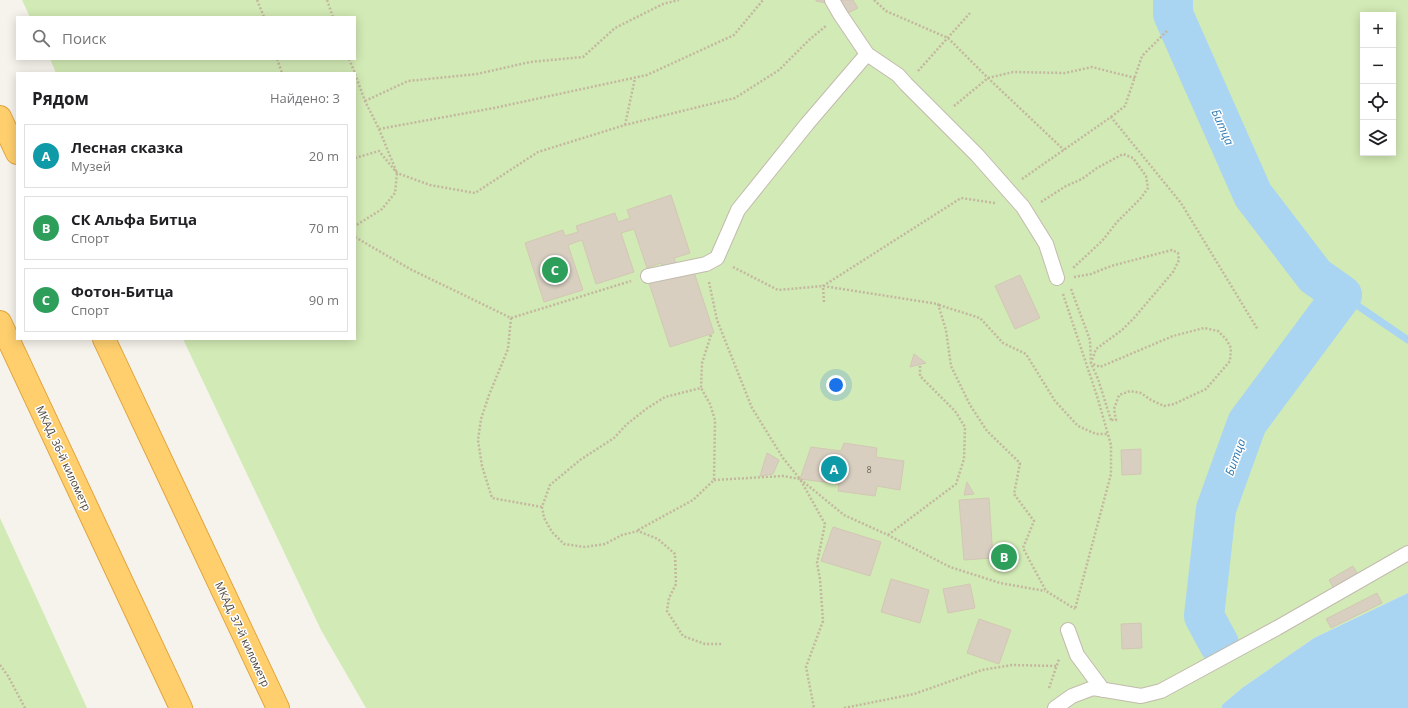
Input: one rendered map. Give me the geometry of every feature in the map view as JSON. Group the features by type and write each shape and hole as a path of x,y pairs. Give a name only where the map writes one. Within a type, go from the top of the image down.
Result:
{"highway":[{"path":"0,117 16,151"},
{"name":"МКАД, 36-й километр","path":"0,322 181,708"},
{"name":"МКАД, 37-й километр","path":"104,340 278,708"}],"lane":[{"path":"832,0 867,54 898,75 977,155 1007,189 1030,207 1046,244 1064,277"},
{"path":"648,276 711,261 738,210 807,124 867,54"},
{"path":"1055,708 1072,696 1093,688 1141,696 1161,691 1277,628 1408,553"},
{"path":"1068,630 1078,655 1103,690"}],"path":[{"path":"257,0 264,16"},
{"path":"327,0 333,16"},
{"path":"365,101 408,82 477,74 530,62 583,57 615,28 663,4 679,0"},
{"path":"379,129 494,108 647,75 734,35 763,0"},
{"path":"874,0 886,11 948,38 1064,150"},
{"path":"906,84 970,13"},
{"path":"356,158 379,151 397,173 430,185 475,193 538,152 625,125 734,98 779,70 809,40 840,14"},
{"path":"1007,189 1125,106 1142,56 1167,30"},
{"path":"277,60 282,72"},
{"path":"349,60 354,72"},
{"path":"940,118 988,78 1013,72 1065,74 1092,67 1135,78"},
{"path":"356,77 365,101 379,129 397,173 395,192 382,209 356,225"},
{"path":"625,125 635,78"},
{"path":"1111,117 1181,203 1258,330"},
{"path":"823,286 961,198 1030,207 1082,179 1097,168 1123,154 1133,158 1146,176 1148,188 1141,198 1117,222 1102,241 1071,271"},
{"path":"356,238 410,269 511,318 648,276"},
{"path":"1047,694 1075,609 1111,474 1111,445 1064,277 1091,274 1111,266 1172,250 1178,253 1179,260 1173,272 1122,330 1096,349 1091,363"},
{"path":"814,708 806,667 823,621 820,578 817,563 825,524 800,479 783,458 752,408 717,320 711,261 778,290 823,286 938,304 980,318 1004,343 1026,354 1055,401 1078,426 1096,434 1108,434"},
{"path":"823,286 824,302"},
{"path":"1071,289 1090,340 1091,363 1098,379 1111,420 1116,420 1114,409 1119,395 1130,391 1141,392 1151,400 1164,406 1174,404 1206,389 1230,360 1231,348 1226,339 1218,331 1204,328 1173,336 1100,367 1091,363"},
{"path":"938,304 946,330 951,366 970,405 987,431 1020,463 1014,494 1034,522 1023,548 1046,591"},
{"path":"511,318 508,349 481,419 478,440 482,466 492,498 542,507"},
{"path":"711,334 702,363 701,388 710,404 715,420 714,480"},
{"path":"888,535 956,484 964,459 964,427 955,412 920,376 920,366"},
{"path":"701,388 664,397 627,424 614,438 580,460 550,485 542,507 544,518 552,532 564,544 585,547 605,544 622,535 638,531 693,500 714,480 783,476 800,479 844,515 888,535 950,567 1000,583 1046,591 1075,609"},
{"path":"638,531 658,539 675,554 676,584 669,598 667,611 683,636 705,644 722,644"},
{"path":"0,665 8,676 25,708"},
{"path":"844,708 914,694 982,670 1012,665 1056,666"}],"green space":[{"path":"22,0 1408,0 1408,593 1314,638 1242,688 1222,705 1222,708 366,708 321,630 183,340 356,340 356,72 56,72 50,60 356,60 356,16 30,16"},
{"path":"0,518 87,708 0,708"}],"water":[{"path":"1408,593 1408,708 1222,708 1222,705 1242,688 1314,638"}],"building":[{"path":"829,0 830,4 816,1"},
{"path":"853,0 858,8 846,14 840,1"},
{"path":"671,195 690,253 674,258 680,273 693,269 714,333 670,347 649,283 666,278 661,263 647,268 634,229 621,233 634,272 596,284 582,240 568,245 583,290 544,302 525,243 563,230 565,236 578,232 576,226 615,213 618,222 630,218 627,210"},
{"path":"1020,275 1040,318 1015,329 995,286"},
{"path":"914,354 926,363 910,367"},
{"path":"844,443 877,448 876,457 904,461 900,490 877,486 875,496 838,491 839,484 800,479 811,447 841,451"},
{"path":"1141,449 1141,474 1122,475 1121,450"},
{"path":"767,453 779,460 773,474 760,476"},
{"path":"967,482 974,494 964,495"},
{"path":"989,498 993,558 964,560 959,500"},
{"path":"833,527 881,542 870,576 821,561"},
{"path":"1353,566 1358,575 1334,589 1329,580"},
{"path":"891,579 929,590 920,623 881,612"},
{"path":"970,584 975,608 948,613 943,589"},
{"path":"1377,593 1382,603 1331,628 1326,619"},
{"path":"979,619 1011,630 999,664 967,653"},
{"path":"1141,623 1142,648 1122,649 1121,624"}],"waterway":[{"name":"Битца","path":"1173,0 1173,14 1253,195 1315,276 1342,295 1247,423 1216,509 1204,616 1219,644"},
{"name":"Битца","path":"1342,295 1408,340"}],"place":[{"name":"Фотон-Битца","path":"555,270"},
{"name":"Лесная сказка","path":"834,469"},
{"name":"СК Альфа Битца","path":"1004,557"}]}
